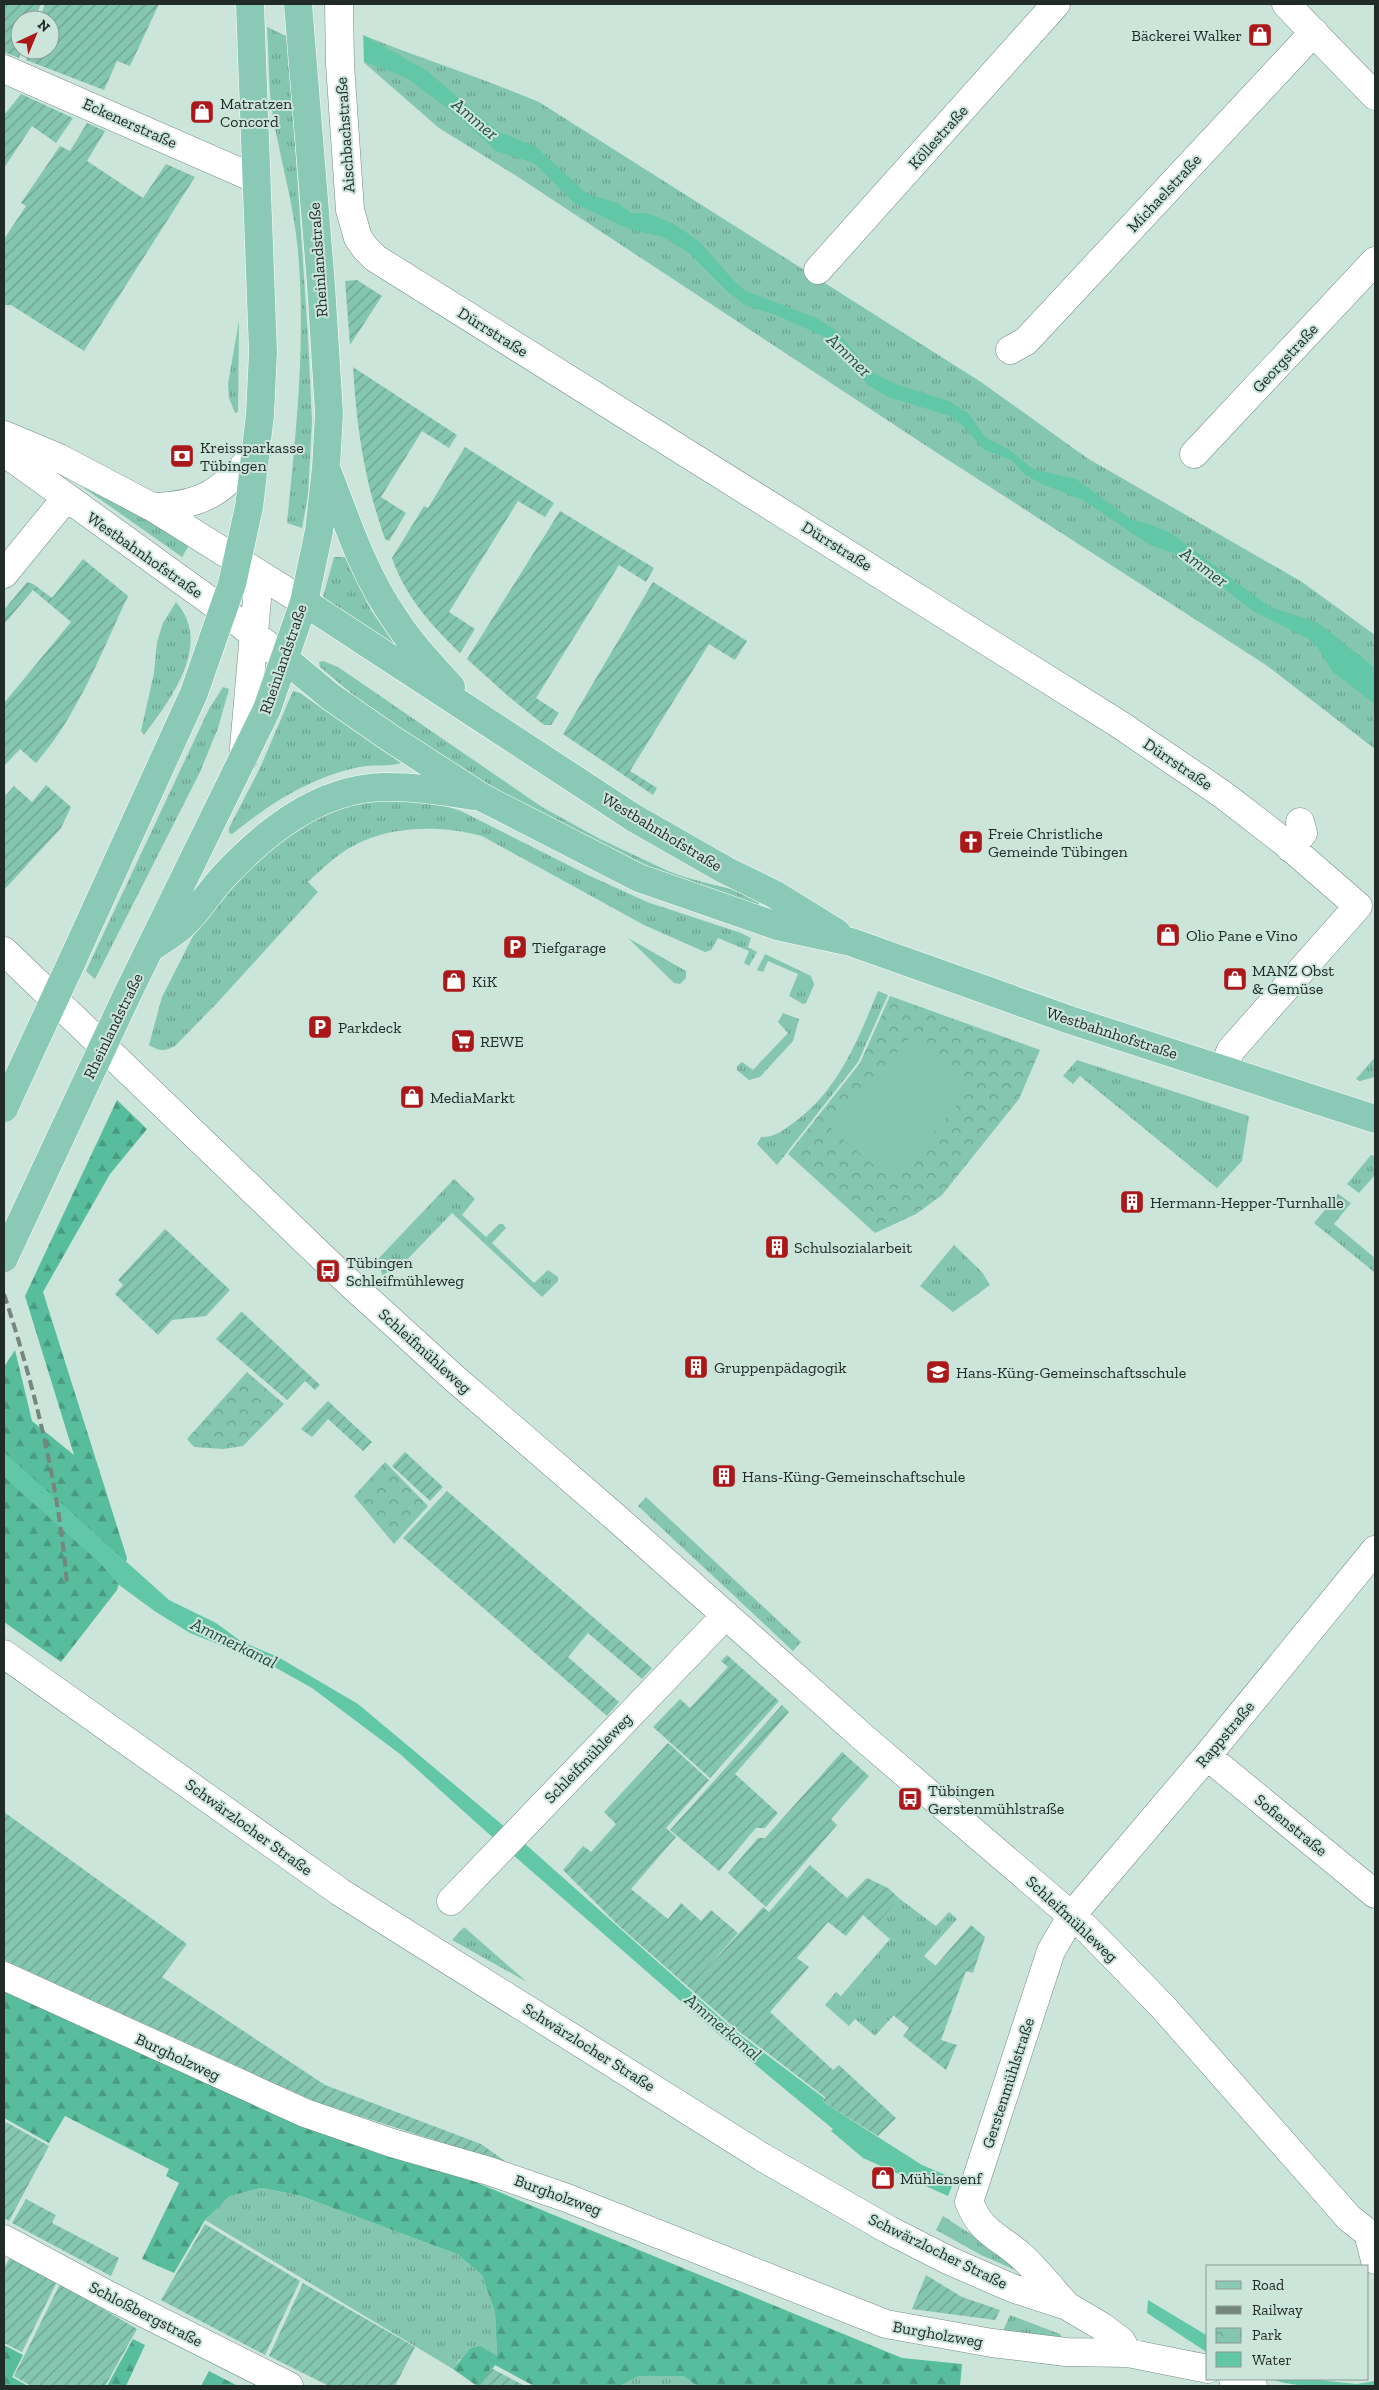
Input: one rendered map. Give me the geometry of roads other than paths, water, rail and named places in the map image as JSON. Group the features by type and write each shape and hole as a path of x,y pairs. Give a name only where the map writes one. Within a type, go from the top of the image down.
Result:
{"main road":[{"name":"Rheinlandstraße","path":"4,1258 127,995 267,709 304,602 319,531 326,468 329,413 298,4"},
{"path":"4,1108 174,740 224,611 250,507 263,352 250,12"},
{"path":"326,468 360,556 394,618 413,645 477,716"},
{"path":"304,602 477,716"},
{"path":"285,660 331,697 483,798"},
{"name":"Westbahnhofstraße","path":"477,716 634,818 725,870 774,894 851,942"},
{"path":"150,949 183,925 225,874 267,835 294,815 322,802 350,791 383,787 445,791 483,798"},
{"name":"Westbahnhofstraße","path":"483,798 639,878 777,926 851,942 1070,1020 1375,1119"}],"street":[{"name":"Aischbachstraße","path":"339,4 340,64 350,210 358,238 375,258"},
{"name":"Köllestraße","path":"818,270 1056,4"},
{"path":"1286,4 1375,96"},
{"name":"Michaelstraße","path":"1010,350 1026,341 1314,32"},
{"name":"Eckenerstraße","path":"4,69 256,179"},
{"name":"Dürrstraße","path":"375,258 1119,724 1222,794 1290,848 1366,904 1231,1050 1223,1069"},
{"name":"Georgstraße","path":"1194,454 1375,261"},
{"path":"4,435 59,458 152,507 304,602"},
{"name":"Westbahnhofstraße","path":"4,452 224,611 285,660"},
{"path":"152,507 175,506 207,497 235,476 256,453"},
{"path":"4,574 66,498"},
{"path":"238,560 254,578 256,587 256,636 246,703 242,762"},
{"path":"1290,848 1302,834 1300,822"},
{"name":"Schleifmühleweg","path":"4,952 344,1278 454,1378 865,1739 1072,1915 1163,2007 1349,2218 1372,2231 1375,2260"},
{"name":"Rappstraße","path":"1072,1915 1207,1756 1375,1550"},
{"name":"Schleifmühleweg","path":"451,1901 726,1615"},
{"name":"Schwärzlocher Straße","path":"4,1654 340,1892 762,2156 889,2230 941,2256 1012,2288 1067,2306 1101,2326 1121,2341 1128,2353"},
{"name":"Sofienstraße","path":"1207,1756 1375,1894"},
{"name":"Gerstenmühlstraße","path":"1067,2306 1025,2260 977,2220 969,2202 1051,1951 1072,1915"},
{"name":"Burgholzweg","path":"4,1976 305,2113 392,2143 489,2171 567,2198 886,2324 992,2343 1066,2352 1128,2353"},
{"name":"Schloßbergstraße","path":"4,2239 112,2297 289,2386"},
{"path":"1128,2353 1206,2369"},
{"path":"1236,2380 1253,2386"}],"water":[{"name":"Ammer","path":"329,11 365,36 427,71 497,131 536,147 587,194 618,203 631,213 646,213 672,223 700,242 733,280 746,291 816,318 836,330 871,372 898,385 949,401 968,413 985,437 1011,451 1033,469 1076,479 1132,520 1149,524 1171,533 1268,606 1318,623 1375,668 1375,704 1333,672 1318,648 1307,638 1253,611 1184,557 1150,545 1083,500 1042,484 1024,474 1013,461 985,450 960,423 947,415 888,397 868,385 840,350 825,337 774,314 747,306 729,293 688,252 663,237 629,229 574,203 534,163 496,151 459,117 407,78 361,60"},
{"name":"Ammerkanal","path":"4,1452 169,1600 216,1623 242,1642 278,1657 358,1704 523,1842 734,2030 824,2098 823,2102 922,2165 955,2179 948,2196 863,2158 831,2131 833,2129 716,2032 400,1754 312,1688 271,1665 190,1633 156,1612 119,1585 100,1563 4,1477"},
{"path":"1148,2300 1206,2335 1206,2352 1147,2313"},
{"path":"1275,2380 1317,2380 1357,2384 1375,2381 1375,2386 1309,2386"}],"railway":[{"path":"4,1294 26,1366 52,1474 67,1585"}],"place":[{"name":"Bäckerei Walker","path":"1260,35"},
{"name":"Matratzen Concord","path":"202,112"},
{"name":"Kreissparkasse Tübingen","path":"182,456"},
{"name":"Freie Christliche Gemeinde Tübingen","path":"971,842"},
{"name":"Olio Pane e Vino","path":"1168,935"},
{"name":"Tiefgarage","path":"515,947"},
{"name":"MANZ Obst & Gemüse","path":"1235,979"},
{"name":"KiK","path":"454,981"},
{"name":"Parkdeck","path":"320,1027"},
{"name":"REWE","path":"463,1041"},
{"name":"MediaMarkt","path":"412,1097"},
{"name":"Hermann-Hepper-Turnhalle","path":"1132,1202"},
{"name":"Schulsozialarbeit","path":"777,1247"},
{"name":"Tübingen Schleifmühleweg","path":"328,1271"},
{"name":"Gruppenpädagogik","path":"696,1367"},
{"name":"Hans-Küng-Gemeinschaftsschule","path":"938,1372"},
{"name":"Hans-Küng-Gemeinschaftschule","path":"724,1476"},
{"name":"Tübingen Gerstenmühlstraße","path":"910,1799"},
{"name":"Mühlensenf","path":"883,2178"}]}
